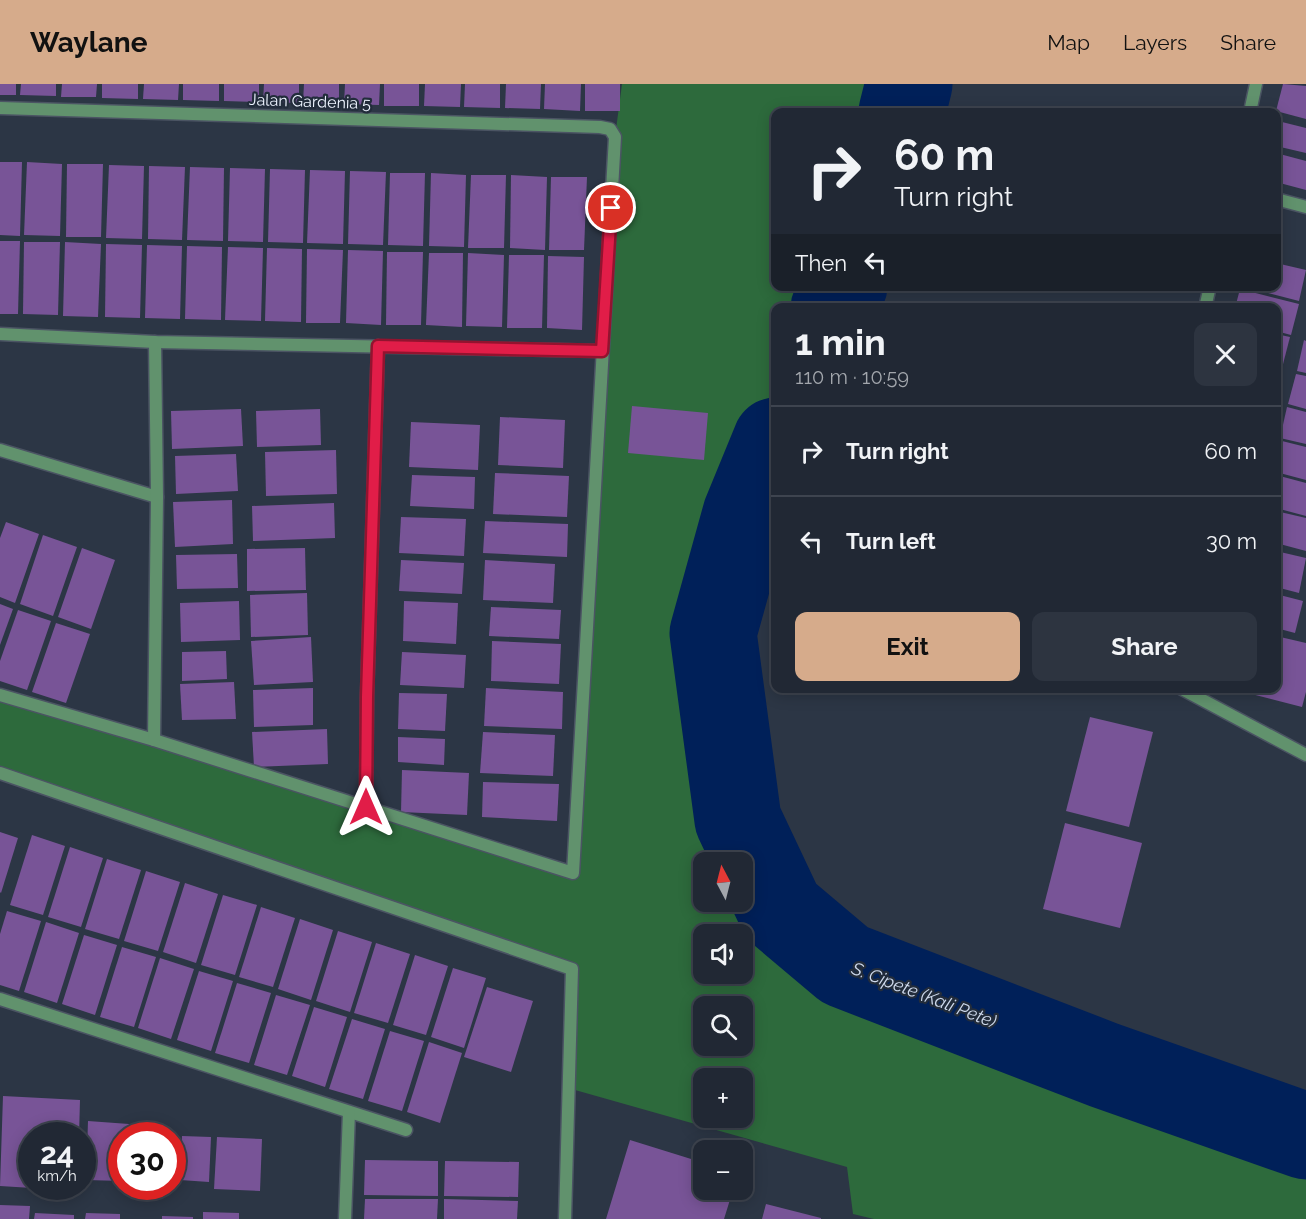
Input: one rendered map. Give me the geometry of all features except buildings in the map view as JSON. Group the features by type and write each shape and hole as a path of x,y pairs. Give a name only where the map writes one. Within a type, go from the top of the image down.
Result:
{"street":[{"path":"1251,108 1256,84"},
{"name":"Jalan Gardenia 5","path":"0,108 610,129 615,137 602,351"},
{"path":"1281,200 1306,207"},
{"path":"0,334 155,342 602,351 573,873 154,740 0,695"},
{"path":"154,740 157,497 155,342"},
{"path":"366,807 367,697 378,346"},
{"path":"0,450 157,497"},
{"path":"1189,693 1306,755"},
{"path":"0,773 572,969 565,1219"},
{"path":"0,999 406,1130"},
{"path":"345,1219 349,1112"}],"green space":[{"path":"622,84 907,84 902,108 771,108 771,291 842,291 837,303 771,303 771,452 763,471 713,633 738,820 781,911 845,965 1306,1130 1306,1219 874,1219 853,1214 847,1167 709,1128 753,1128 753,1068 693,1068 693,1123 568,1088 571,969 0,773 0,695 573,873 615,137"}],"waterway":[{"name":"S. Cipete (Kali Pete)","path":"903,108 909,84"},
{"name":"S. Cipete (Kali Pete)","path":"836,303 842,291"},
{"name":"S. Cipete (Kali Pete)","path":"771,453 746,514 713,633 738,820 781,911 845,965 1104,1065 1306,1136"}],"route":[{"path":"366,807 367,697 378,346 602,351 611,208"}]}
